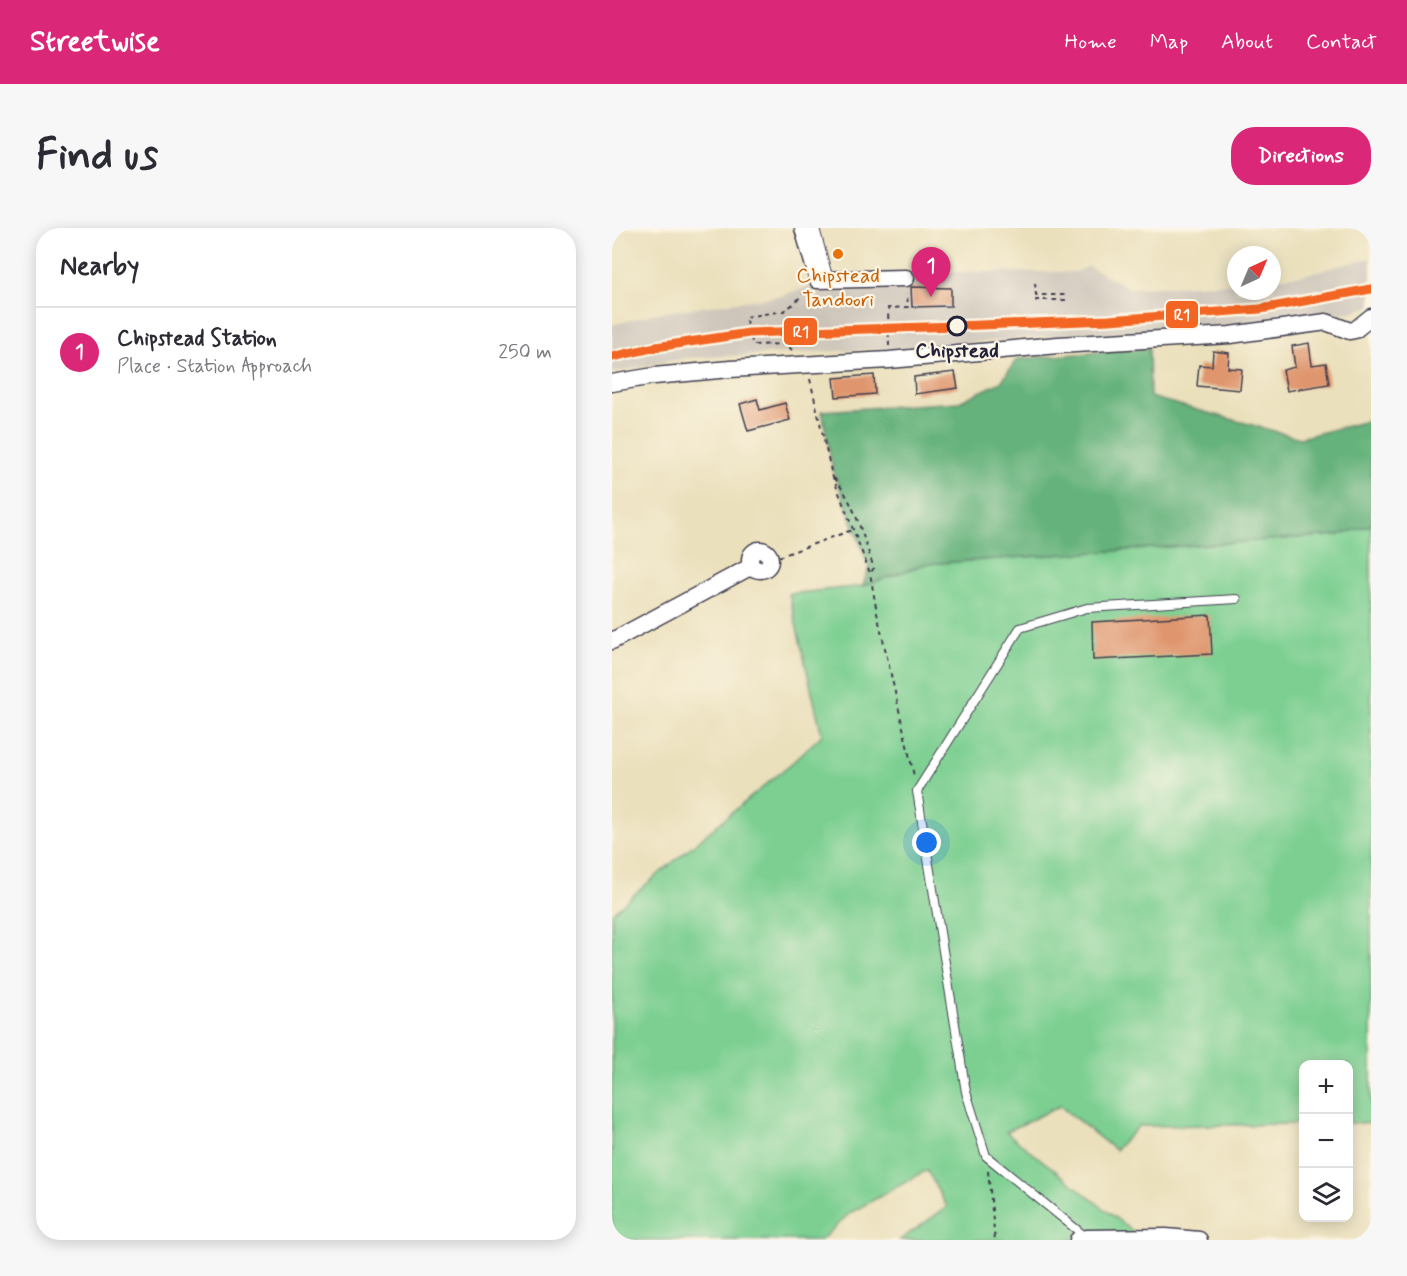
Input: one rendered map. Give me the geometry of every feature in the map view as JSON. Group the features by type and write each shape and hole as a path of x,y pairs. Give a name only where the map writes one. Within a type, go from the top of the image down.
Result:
{"street":[{"path":"803,228 824,280 906,278"},
{"path":"612,382 719,370 1230,335 1319,322 1326,322 1350,331 1355,330 1371,317"},
{"path":"612,641 752,566 759,570 767,567 770,560"},
{"path":"1083,1239 1166,1237 1199,1240"}],"lane":[{"path":"815,228 824,280"},
{"path":"1083,1239 986,1156 966,1092 917,791 1020,628 1087,608 1237,599"}],"path":[{"path":"824,280 784,311 745,316 753,345 786,344 807,365 832,475 870,573 917,791"},
{"path":"1035,283 1036,295 1065,295 1065,300 1036,300 1037,303"},
{"path":"889,338 888,308 908,307"},
{"path":"889,334 915,333"},
{"path":"832,475 842,488 854,513 874,568 870,573"},
{"path":"770,560 853,530"},
{"path":"986,1156 995,1240"}],"shaded area":[{"path":"1371,258 1371,306 1352,312 1153,333 1080,334 907,348 686,358 612,373 612,325 658,313 781,296 854,272 1076,272 1088,266 1129,288 1227,283 1227,300 1281,300 1281,277 1303,275"}],"green space":[{"path":"1149,348 1150,397 1300,438 1371,420 1371,525 1338,535 925,564 863,586 869,567 833,470 822,411 959,402 1001,382 1017,359"},
{"path":"1371,525 1371,1123 1353,1123 1353,1060 1299,1060 1299,1124 1139,1126 1115,1150 1060,1106 1006,1132 1141,1238 900,1240 947,1207 927,1170 850,1213 821,1240 612,1240 612,913 822,735 789,594 863,586 925,564 1338,535"}],"building":[{"path":"911,287 951,288 951,306 912,307"},
{"path":"1309,343 1312,365 1326,363 1329,384 1287,391 1283,370 1295,367 1292,346"},
{"path":"1213,351 1229,353 1228,368 1242,369 1240,390 1197,386 1199,365 1212,366"},
{"path":"955,372 958,388 915,394 914,377"},
{"path":"874,375 875,394 836,397 834,378"},
{"path":"757,399 760,410 785,403 790,420 748,431 740,404"},
{"path":"1210,615 1212,654 1093,660 1092,622"}],"transit line":[{"name":"R1","path":"612,357 656,347 749,333 1109,320 1260,309 1371,289"}],"place":[{"name":"Chipstead Tandoori","path":"838,254"},
{"name":"Chipstead Station","path":"931,297"},
{"name":"Chipstead","path":"957,326"}]}
